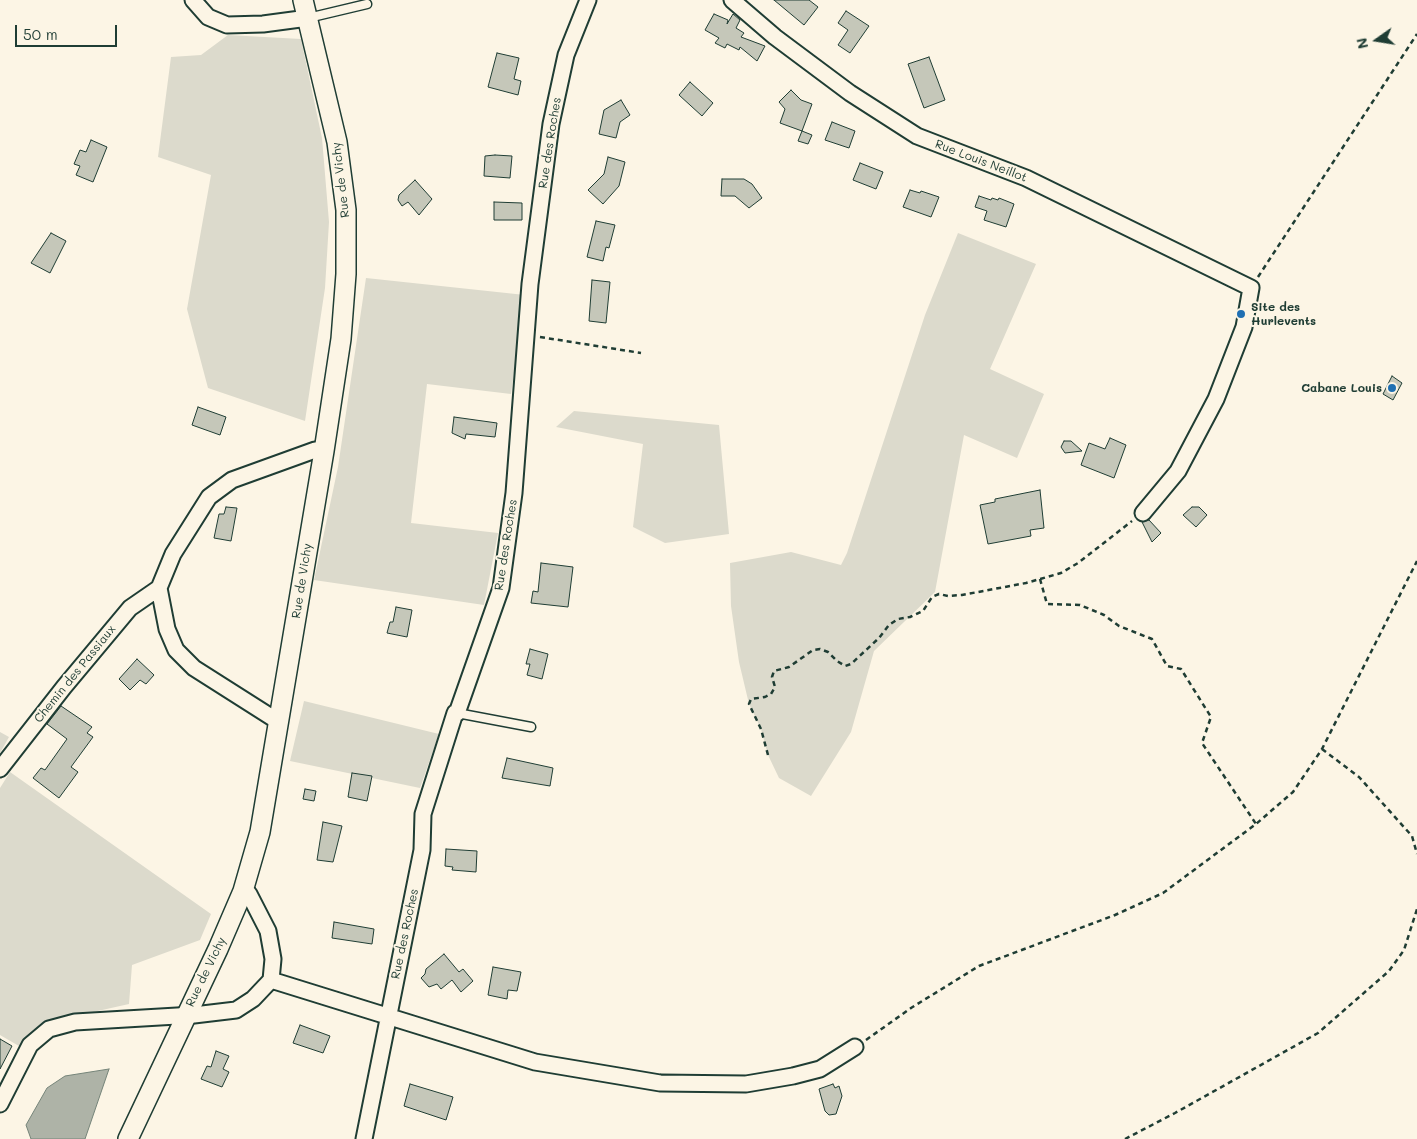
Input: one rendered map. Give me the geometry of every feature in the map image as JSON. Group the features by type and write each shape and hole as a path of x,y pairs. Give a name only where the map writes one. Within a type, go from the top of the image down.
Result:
{"street":[{"path":"193,0 208,17 227,25 263,24 306,9"},
{"name":"Rue des Roches","path":"364,1139 422,850 423,814 455,713 457,713 501,588 514,493 530,284 551,124 566,55 588,0"},
{"name":"Rue Louis Neillot","path":"732,0 775,37 850,93 917,136 1026,178 1251,288"},
{"name":"Rue de Vichy","path":"128,1139 218,949 243,890 260,832 324,451 341,339 346,274 346,210 337,142 306,9"},
{"path":"1143,512 1178,471 1216,399 1244,326 1251,288"},
{"path":"279,722 194,668 176,650 167,629 159,588 172,554 209,497 232,480 315,450 324,451"},
{"name":"Chemin des Passiaux","path":"0,770 64,687 130,608 159,588"},
{"path":"0,1104 30,1045 49,1029 75,1022 185,1016 236,1010 254,999 271,980 273,959 268,931 249,894 243,890"},
{"path":"271,980 535,1062 660,1083 746,1084 794,1076 820,1069 855,1047"}],"lane":[{"path":"306,9 367,4"},
{"path":"457,713 531,727"}],"path":[{"path":"1251,288 1417,34"},
{"path":"526,335 641,353"},
{"path":"768,755 761,728 749,704 751,699 771,694 775,687 772,677 774,670 789,667 813,650 820,649 828,652 836,662 845,666 852,664 879,638 889,625 898,619 910,617 923,611 932,597 940,594 948,596 962,595 1061,573 1143,512"},
{"path":"855,1047 911,1008 979,966 1115,914 1163,893 1256,824 1293,792 1322,749 1417,561"},
{"path":"1040,579 1047,604 1080,605 1090,608 1119,626 1152,639 1167,666 1181,669 1211,717 1202,743 1256,824"},
{"path":"1322,749 1359,777 1412,836 1417,854"},
{"path":"1125,1139 1175,1113 1318,1032 1388,972 1404,950 1417,909"}],"shaded area":[{"path":"228,35 301,39 322,138 329,222 325,288 305,421 208,388 187,309 211,175 158,157 171,57 201,55"},
{"path":"958,233 1036,264 990,369 1044,394 1017,458 964,435 935,592 874,651 851,732 811,796 779,778 768,755 761,729 749,704 739,662 731,606 730,563 791,552 841,565 847,553 925,315"},
{"path":"366,278 525,295 511,394 427,384 411,523 498,533 484,605 314,580 338,467"},
{"path":"574,411 719,425 729,534 665,543 633,527 643,444 556,427"},
{"path":"304,701 439,734 420,788 290,761"},
{"path":"0,732 9,737 0,753"},
{"path":"10,772 211,914 200,940 132,965 129,1004 44,1023 19,1046 0,1035 0,788"},
{"path":"109,1069 85,1139 31,1139 26,1125 47,1088 65,1076"}],"building":[{"path":"774,0 809,0 818,7 804,25"},
{"path":"846,11 869,26 850,53 838,45 848,30 838,23"},
{"path":"714,14 728,20 727,24 733,14 740,20 736,28 744,33 741,37 765,46 757,61 740,47 739,50 727,44 725,48 715,43 719,38 705,30"},
{"path":"497,53 519,58 514,79 521,81 518,95 488,87"},
{"path":"929,57 945,100 924,108 908,64"},
{"path":"690,82 713,103 702,116 679,95"},
{"path":"791,90 801,100 812,104 802,131 780,123 785,109 779,102"},
{"path":"621,100 630,115 620,122 616,138 599,134 604,110"},
{"path":"832,122 855,131 849,148 825,140"},
{"path":"802,131 812,135 808,144 798,141"},
{"path":"91,140 107,147 93,182 76,175 80,166 74,164 80,150 86,152"},
{"path":"485,156 512,156 510,178 484,176"},
{"path":"608,157 625,162 619,186 603,204 588,190 604,174"},
{"path":"860,163 883,172 876,189 853,180"},
{"path":"722,179 744,179 752,184 762,198 749,208 735,196 721,196"},
{"path":"415,180 432,199 419,215 408,202 402,206 398,200 399,195"},
{"path":"910,190 920,193 921,191 939,197 931,217 903,207"},
{"path":"979,196 991,200 992,198 998,200 999,198 1014,204 1006,227 984,220 987,211 975,207"},
{"path":"494,202 522,203 522,220 494,220"},
{"path":"596,221 615,225 609,248 606,247 603,261 587,257"},
{"path":"51,233 66,241 50,273 31,263"},
{"path":"592,280 610,282 606,323 589,321"},
{"name":"Cabane Louis","path":"1392,376 1402,383 1393,400 1383,394"},
{"path":"198,407 226,417 220,435 192,425"},
{"path":"454,417 497,423 495,437 466,434 465,439 452,433"},
{"path":"1110,438 1126,445 1114,478 1081,465 1089,443 1105,449"},
{"path":"1064,441 1071,441 1082,451 1065,453 1061,447"},
{"path":"1040,490 1044,528 1030,530 1031,536 988,544 980,505 995,502 995,499"},
{"path":"226,507 237,508 231,541 214,538 219,514 224,514"},
{"path":"1192,507 1199,507 1207,515 1196,527 1183,515"},
{"path":"1149,520 1161,533 1152,542 1142,522"},
{"path":"541,563 573,567 568,607 531,603 533,591 538,592"},
{"path":"396,607 412,610 407,637 387,633 390,622 393,622"},
{"path":"530,649 548,654 542,679 527,675 530,664 526,664"},
{"path":"137,659 154,675 146,684 140,680 130,690 119,679"},
{"path":"61,706 92,727 87,733 93,737 71,767 78,772 59,798 33,778 41,768 45,770 67,739 47,724"},
{"path":"507,758 553,768 550,786 502,778"},
{"path":"352,773 372,776 367,801 348,797"},
{"path":"305,789 316,791 314,801 303,799"},
{"path":"323,822 342,826 333,862 317,860"},
{"path":"446,849 477,851 476,872 452,870 453,867 445,866"},
{"path":"334,922 374,929 372,944 332,938"},
{"path":"444,954 459,972 463,969 473,981 461,992 452,980 441,989 437,984 429,987 421,978 425,974 426,969"},
{"path":"493,967 521,972 517,991 508,990 507,999 488,995"},
{"path":"300,1025 330,1036 323,1053 293,1043"},
{"path":"0,1039 12,1046 0,1069"},
{"path":"216,1051 229,1056 223,1069 229,1072 222,1087 201,1079 207,1066 211,1067"},
{"path":"410,1084 453,1097 446,1120 404,1106"},
{"path":"833,1084 835,1088 839,1086 842,1096 836,1114 829,1115 825,1111 819,1089"}],"place":[{"name":"Site des Hurlevents","path":"1241,314"},
{"name":"Cabane Louis","path":"1392,388"}]}
